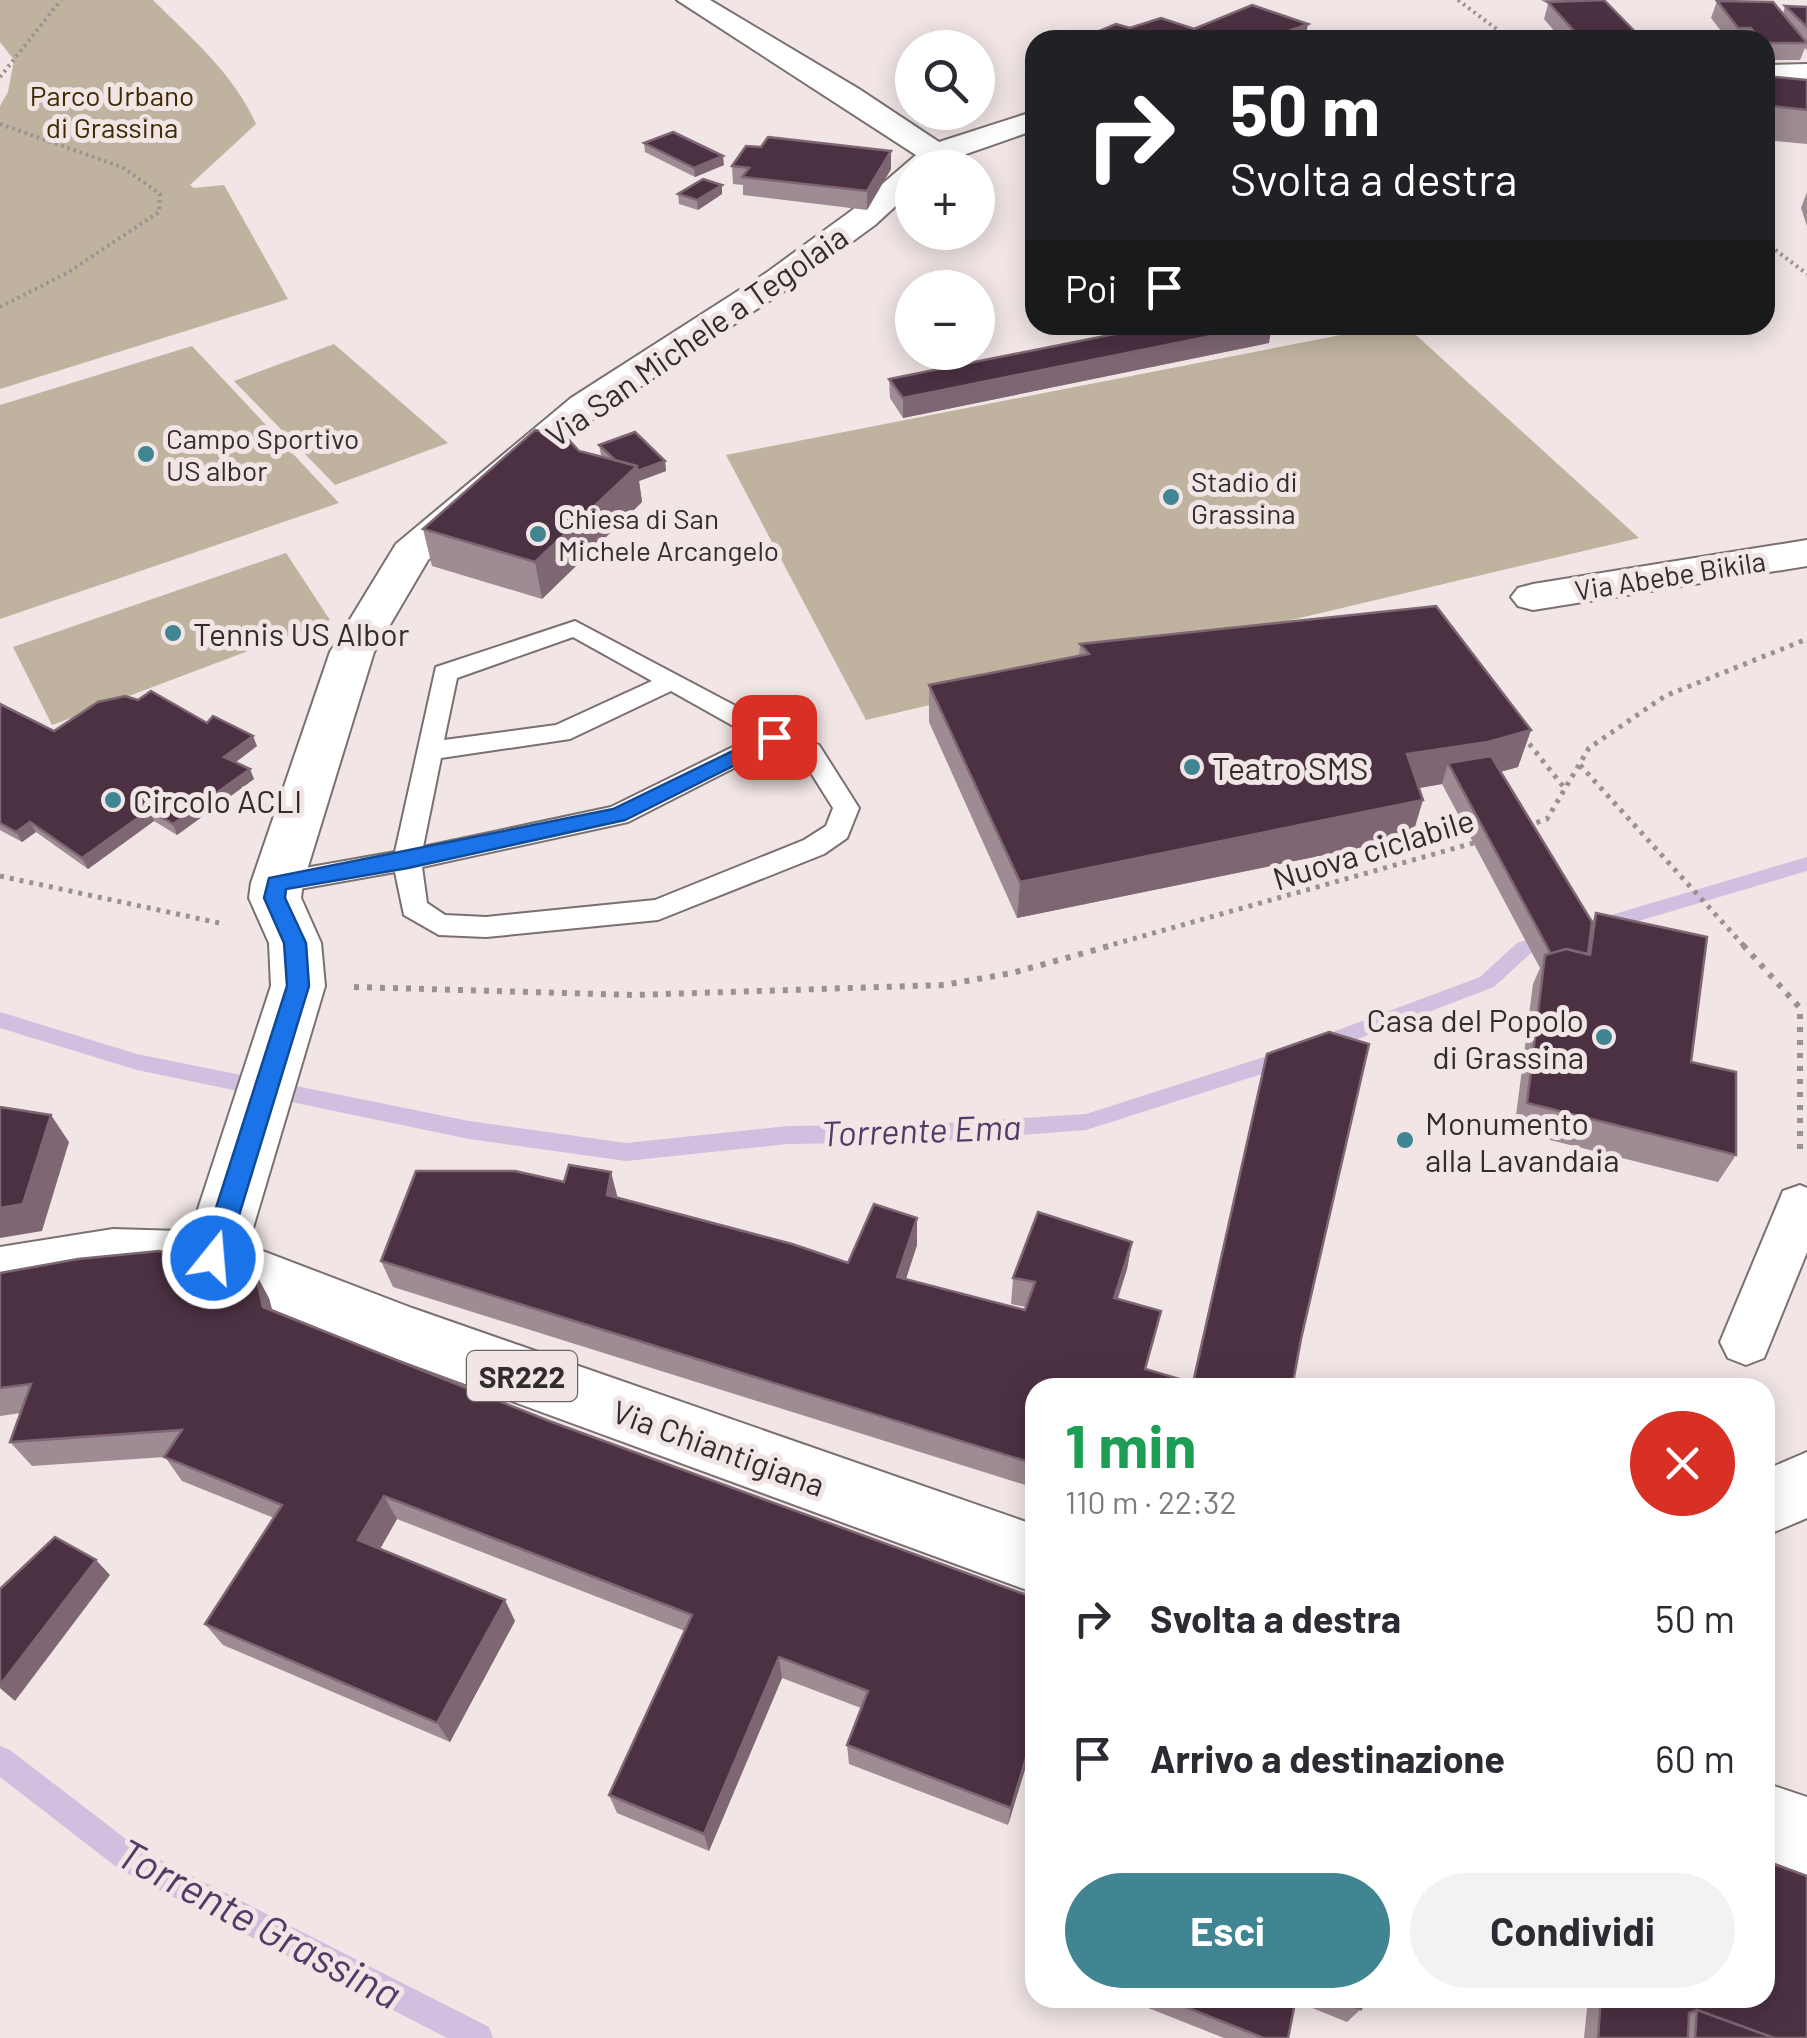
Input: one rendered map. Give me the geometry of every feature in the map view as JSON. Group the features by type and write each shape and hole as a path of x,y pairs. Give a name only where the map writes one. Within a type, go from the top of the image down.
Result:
{"street":[{"path":"691,0 849,96 906,150"},
{"path":"1775,74 1807,73"},
{"path":"962,150 1025,124"},
{"name":"Via San Michele a Tegolaia","path":"277,883 352,652 411,553 585,406 778,280 895,191"},
{"name":"Via Abebe Bikila","path":"1533,597 1807,552"},
{"path":"213,1258 298,986 295,943 274,898 277,883"},
{"path":"1746,1342 1800,1206"},
{"name":"Via Chiantigiana","path":"0,1274 113,1255 213,1258 400,1332 1025,1555"},
{"path":"1775,1499 1807,1484"},
{"path":"1775,1825 1807,1836"}],"lane":[{"path":"576,628 774,737 810,751 846,808 837,831 814,847 658,910 486,927 439,924 414,908 408,860 445,673 576,628"},
{"path":"430,750 561,733 672,681"},
{"path":"277,883 408,860 618,815 774,737"}],"path":[{"path":"0,76 61,0"},
{"path":"1458,0 1497,30"},
{"path":"0,124 46,144 122,164 160,194 159,212 123,239 0,307"},
{"path":"1775,250 1807,274"},
{"name":"Nuova ciclabile","path":"1514,830 1547,819 1589,748 1665,696 1807,639"},
{"path":"1519,730 1566,790"},
{"path":"1580,765 1800,1008 1800,1206"},
{"name":"Nuova ciclabile","path":"1012,973 1481,840"}],"green space":[{"name":"Parco Urbano di Grassina","path":"0,0 153,0 196,43 236,89 256,124 190,185 224,185 288,299 0,389 0,106 8,92 14,60 0,42"},
{"name":"Stadio di Grassina","path":"1341,335 1416,335 1639,538 866,720 726,455"},
{"path":"334,344 448,443 335,485 234,381"},
{"name":"Campo Sportivo US albor","path":"192,346 339,503 0,619 0,405"},
{"name":"Tennis US Albor","path":"286,553 330,620 52,725 13,647"}],"building":[{"path":"1604,0 1633,30 1573,30 1548,2"},
{"path":"1717,1 1773,2 1807,43 1775,43 1775,30 1738,28"},
{"path":"1252,5 1308,24 1292,30 1102,30 1116,24 1130,28 1161,18 1194,29"},
{"path":"1785,6 1807,7 1807,27"},
{"path":"1775,77 1807,80 1807,110 1775,106"},
{"path":"673,132 723,156 694,168 644,143"},
{"path":"768,137 891,151 867,191 742,177 749,168 732,166 746,146 761,147"},
{"path":"703,179 722,185 697,200 678,194"},
{"path":"1110,335 1216,335 903,398 889,379 934,370 995,370 995,358"},
{"path":"535,430 566,437 579,451 637,466 535,562 423,529"},
{"path":"635,432 665,461 637,471 637,466 615,460 599,445"},
{"path":"1436,606 1531,730 1488,742 1407,754 1423,800 1020,882 929,685 1089,654 1080,644"},
{"name":"Circolo ACLI","path":"151,691 207,723 213,716 253,736 224,757 250,769 173,824 149,810 82,858 30,822 16,832 0,823 0,704 54,731 98,702 125,696 138,700"},
{"path":"1491,756 1592,922 1588,954 1566,949 1551,954 1448,763"},
{"name":"Casa del Popolo di Grassina","path":"1596,913 1707,937 1691,1062 1736,1072 1736,1155 1527,1103 1545,955 1566,949 1590,955"},
{"path":"1329,1032 1369,1044 1294,1378 1194,1378 1267,1054"},
{"path":"0,1107 51,1115 23,1204 0,1208"},
{"path":"569,1165 611,1172 607,1195 792,1244 848,1263 874,1204 917,1218 897,1277 1025,1310 1035,1282 1013,1278 1038,1212 1132,1242 1114,1298 1161,1311 1145,1369 1176,1378 1025,1378 1025,1461 381,1261 416,1171 515,1171 564,1182"},
{"path":"159,1251 255,1272 263,1307 549,1421 1025,1594 1025,1761 1011,1808 847,1745 868,1691 779,1657 704,1834 609,1795 692,1615 384,1496 358,1540 505,1600 437,1723 205,1624 282,1505 164,1457 182,1430 10,1442 31,1384 0,1388 0,1273 78,1259"},
{"path":"55,1537 96,1560 0,1685 0,1589"},
{"path":"1775,1865 1807,1876 1807,2038 1774,2038 1697,2010 1689,2013 1688,2038 1598,2038 1600,2008 1775,2008"},
{"path":"1188,2008 1294,2008 1288,2038 1264,2038"},
{"path":"1697,2010 1774,2038 1695,2038"}],"waterway":[{"name":"Torrente Ema","path":"1598,926 1807,864"},
{"name":"Torrente Ema","path":"1321,1045 1487,982 1524,948 1551,940"},
{"name":"Torrente Ema","path":"0,1020 137,1062 469,1130 626,1152 788,1135 931,1133 1086,1122 1289,1057"},
{"name":"Torrente Grassina","path":"0,1760 129,1859 478,2038"}],"place":[{"name":"Campo Sportivo US albor","path":"146,454"},
{"name":"Stadio di Grassina","path":"1171,497"},
{"name":"Chiesa di San Michele Arcangelo","path":"538,534"},
{"name":"Tennis US Albor","path":"173,633"},
{"name":"Teatro SMS","path":"1192,767"},
{"name":"Circolo ACLI","path":"113,800"},
{"name":"Casa del Popolo di Grassina","path":"1604,1037"},
{"name":"Monumento alla Lavandaia","path":"1405,1140"}],"route":[{"path":"213,1258 298,986 295,943 274,898 277,883 408,860 618,815 774,737"}]}
